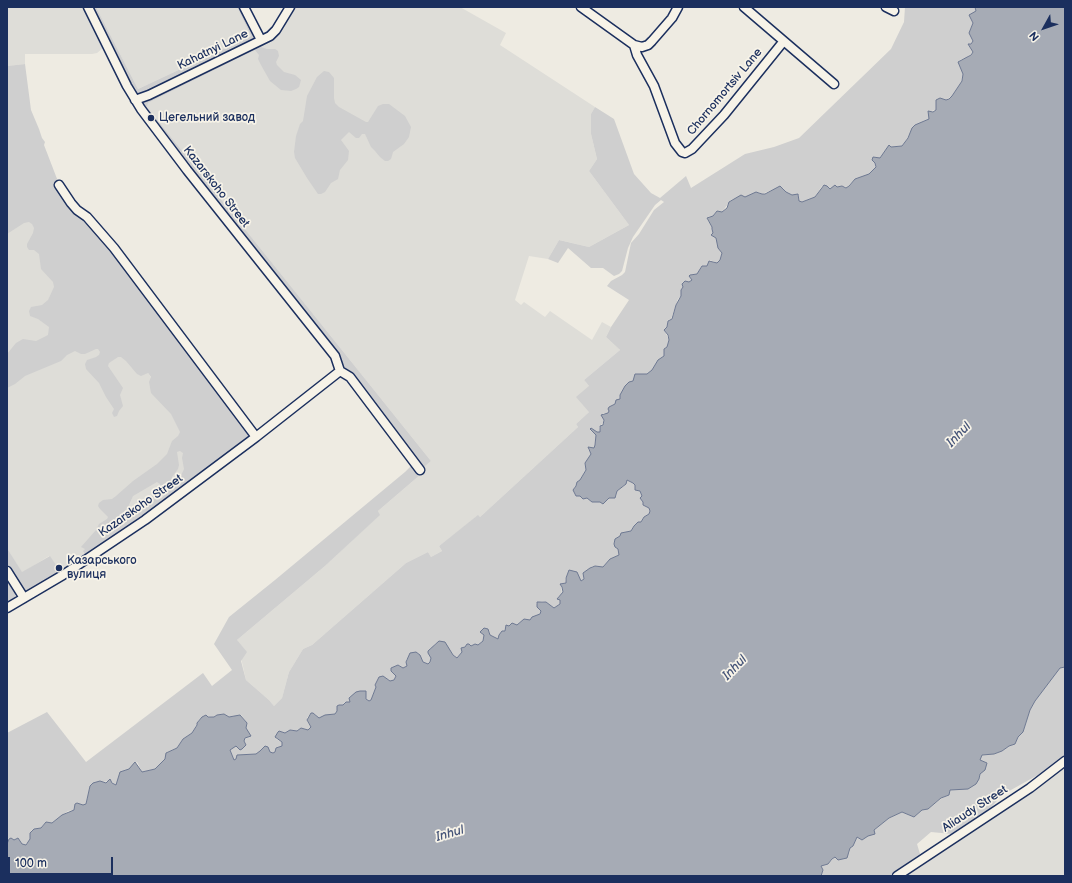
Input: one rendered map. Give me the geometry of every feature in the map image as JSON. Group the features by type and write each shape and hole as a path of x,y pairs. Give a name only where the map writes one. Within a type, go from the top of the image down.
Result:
{"street":[{"name":"Kazarskoho Street","path":"88,7 135,100 187,170 335,356 340,371 350,377 420,470"},
{"path":"244,7 261,40"},
{"name":"Kahatnyi Lane","path":"135,100 149,95 274,33 290,7"},
{"path":"581,7 634,45 642,47 648,45 652,41 672,18 678,7"},
{"path":"744,7 783,42 834,84"},
{"name":"Chornomortsiv Lane","path":"634,45 637,56 654,86 675,143 682,152 688,152 724,115 783,42"},
{"path":"58,185 71,203 92,222 114,248 256,437"},
{"name":"Kazarskoho Street","path":"7,608 63,575 146,520 340,371"},
{"path":"7,571 24,598"},
{"name":"Aliaudy Street","path":"897,876 1030,788 1065,761"}],"shaded area":[{"path":"7,7 85,7 103,48 97,53 92,54 25,54 25,64 7,66"},
{"path":"91,7 96,7 138,89 251,36 237,7 243,7 256,39 141,96 136,94 129,84"},
{"path":"96,7 237,7 251,36 138,89"},
{"path":"292,7 460,7 506,33 500,45 595,107 591,114 591,134 597,159 589,171 629,225 589,247 559,240 548,259 529,256 515,300 521,305 524,302 545,317 550,311 592,340 602,322 611,327 606,337 620,350 584,380 589,386 589,412 576,424 578,427 480,517 478,516 439,546 442,551 431,557 428,552 406,563 312,645 303,649 289,672 282,698 274,706 246,680 237,640 325,566 379,515 378,511 420,475 423,468 431,461 147,107 148,103 267,43"},
{"path":"905,7 975,8 976,11 970,17 973,23 970,30 973,41 969,45 973,52 966,58 960,60 959,65 962,67 962,81 952,96 946,100 943,100 936,110 931,111 929,119 924,121 912,131 902,146 891,147 885,151 880,158 878,159 875,157 875,169 866,177 855,179 847,187 840,186 830,189 822,186 815,197 802,202 799,201 799,195 786,193 783,188 762,194 758,192 747,197 731,200 722,212 717,211 713,216 708,217 707,219 712,227 714,236 722,253 720,260 717,263 710,260 707,266 701,267 697,274 692,274 690,277 692,280 689,282 683,282 681,296 678,299 671,319 668,320 667,328 664,329 669,340 667,347 664,349 664,356 657,362 652,371 647,374 637,375 633,381 629,382 625,386 620,399 609,407 608,413 603,413 603,423 599,427 600,432 592,429 590,430 596,435 595,445 594,448 590,447 588,449 591,454 585,464 586,470 574,488 576,496 588,498 591,501 601,502 605,502 609,498 616,496 617,491 624,486 627,480 635,485 635,490 640,491 643,505 649,508 650,511 649,514 644,517 641,522 634,526 631,531 620,534 620,536 614,541 619,555 610,559 603,567 593,566 590,568 583,575 583,580 580,580 577,574 570,570 565,579 566,583 562,583 561,585 562,594 558,597 558,600 559,599 561,601 560,604 554,608 546,602 542,601 536,603 541,611 539,615 530,620 520,622 517,625 509,626 502,632 498,639 490,635 490,632 483,630 481,631 484,635 483,641 478,645 476,644 471,646 469,644 462,648 462,652 457,658 439,642 435,644 433,648 430,648 431,658 428,664 423,662 418,653 413,653 406,660 407,666 403,668 399,665 391,668 391,671 396,676 394,680 391,682 388,679 378,679 371,700 368,701 365,695 350,696 350,702 345,702 343,705 340,705 335,714 319,718 315,714 311,713 307,718 307,721 311,727 308,730 301,728 297,731 292,730 285,733 279,731 276,739 282,742 282,746 276,748 275,752 273,753 268,749 256,754 238,755 234,760 230,750 234,746 242,749 246,745 244,740 249,736 246,728 247,723 241,715 229,717 224,714 214,717 205,716 199,720 192,733 183,739 177,748 167,752 165,759 155,769 142,772 137,762 129,769 120,773 116,785 111,781 94,783 90,786 86,804 83,806 77,803 74,810 68,811 52,823 49,822 44,824 41,828 31,831 30,840 25,845 21,844 17,838 14,840 10,838 7,840 7,733 47,712 86,762 203,673 212,686 232,670 214,644 229,617 412,465 420,475 378,511 380,515 325,566 237,640 247,652 241,661 246,680 274,706 282,698 289,672 303,649 312,645 406,563 428,552 431,557 442,551 439,546 478,515 480,517 578,427 576,424 589,412 576,397 589,386 584,380 620,350 606,337 629,300 607,286 611,281 625,272 631,243 639,234 654,210 664,202 661,200 655,205 633,237 628,248 622,271 619,274 614,276 603,268 591,268 568,248 558,263 548,259 559,240 589,247 629,225 589,171 597,159 591,134 591,114 595,107 614,119 634,174 651,193 660,198 686,176 691,188 745,154 774,147 799,138 891,49 904,22"},
{"path":"274,38 261,47 275,49 278,51 279,56 276,62 277,65 284,72 295,75 301,80 299,87 296,89 291,91 281,90 270,81 258,59 259,55 255,50 148,103 147,107 431,461 423,468 345,368 338,354 188,167 142,104 143,101"},
{"path":"25,64 31,110 45,142 44,145 59,184 87,218 251,436 143,518 85,556 83,551 85,549 81,547 96,530 99,524 108,517 98,506 99,503 103,500 112,499 133,481 157,464 167,454 172,441 180,432 171,414 151,393 149,382 151,377 148,373 141,376 137,374 121,357 118,357 109,363 108,366 123,388 120,395 123,406 117,416 114,417 112,413 114,409 99,383 86,369 85,364 87,360 99,355 100,352 98,349 85,354 75,351 67,355 61,361 25,376 7,388 7,354 16,343 23,339 36,341 48,335 49,327 38,319 30,316 29,311 31,307 42,305 48,300 54,287 53,282 41,269 39,254 34,250 29,250 27,247 33,233 34,228 32,224 29,222 24,223 7,234 7,66","holes":["180,451 183,453 182,458 184,469 180,478 182,481 178,485 172,477 178,469 179,465 177,452","157,482 160,484 161,490 168,492 161,498 160,496 153,496 121,520 118,520 128,507 133,496"]},
{"path":"324,71 329,72 334,78 334,98 335,103 339,107 368,122 378,106 389,104 405,116 411,127 409,137 404,144 393,152 391,159 388,161 385,161 380,157 371,147 365,134 362,134 359,138 356,138 349,132 341,140 349,151 348,160 340,170 338,179 331,183 325,192 318,194 295,158 294,152 296,136 300,124 303,121 307,96 317,77"},
{"path":"7,178 210,459 158,500 83,552 85,556 60,571 49,556 22,573 7,548"},
{"path":"7,548 22,572 50,556 60,571 30,590 25,591 17,585 7,567"},
{"path":"7,577 16,593 14,600 7,604"},
{"path":"1060,667 1065,667 1065,756 1045,771 1002,795 987,812 952,834 931,832 917,844 920,854 889,876 821,876 823,870 821,866 828,864 835,857 849,854 850,848 853,846 857,837 862,840 889,818 902,812 914,817 922,810 928,809 942,798 949,795 950,790 979,779 980,774 987,763 979,760 982,755 994,754 1015,744 1018,737 1023,732 1030,710 1035,701"},
{"path":"1065,766 1065,876 904,876 928,859 1034,792"}],"water":[{"name":"Inhul","path":"975,7 1065,7 1065,667 1060,668 1035,701 1030,710 1023,732 1018,737 1015,744 994,754 982,755 980,760 987,763 985,770 980,774 976,784 968,789 950,790 949,795 941,798 928,809 922,810 914,817 902,812 889,818 874,830 875,834 862,840 857,837 853,846 850,848 847,858 838,860 835,857 828,864 821,866 823,870 821,876 7,876 7,844 9,839 11,838 14,840 18,838 22,844 26,845 30,839 30,833 34,829 41,828 46,822 52,823 62,815 74,810 75,804 77,803 83,805 86,804 90,786 93,783 100,781 106,783 110,779 112,783 116,785 120,772 129,769 135,762 142,772 155,769 165,759 166,753 177,748 183,739 192,733 202,717 206,715 208,717 214,717 224,714 229,717 240,715 247,723 246,728 251,736 245,738 244,741 246,745 242,749 240,750 236,746 230,750 234,760 236,759 237,755 256,754 265,746 268,747 270,752 273,753 275,752 276,748 282,746 282,742 275,737 278,732 285,733 290,730 297,731 301,728 308,730 311,727 307,720 311,713 319,718 325,715 335,714 337,711 337,706 350,702 349,698 356,692 360,691 366,691 366,699 369,701 371,700 379,677 383,676 390,681 394,680 396,676 391,671 391,668 398,665 403,668 407,666 406,662 410,653 416,652 420,655 423,662 428,664 431,658 428,651 439,641 445,642 453,655 457,658 462,652 461,648 465,647 467,644 471,646 475,644 478,645 483,641 484,635 480,632 484,628 488,629 490,635 498,639 502,631 505,631 506,625 509,626 512,623 517,625 524,619 530,620 532,617 540,614 541,611 537,607 537,602 546,602 554,608 560,604 560,600 557,599 563,592 560,584 566,583 569,570 577,572 581,581 584,579 583,573 590,568 595,566 603,567 610,559 619,555 618,549 614,544 615,539 620,536 621,533 631,531 638,522 641,522 644,517 649,514 650,511 649,508 643,505 640,498 642,496 640,491 635,490 635,485 627,480 626,484 617,491 615,498 609,498 603,504 600,502 592,502 587,498 583,499 580,496 576,496 573,490 586,470 585,463 591,454 588,447 594,448 595,445 596,435 590,429 591,428 597,432 600,432 600,426 603,425 604,420 601,415 608,413 609,407 615,404 616,400 620,399 620,395 625,386 629,382 633,381 635,374 647,374 652,370 658,360 664,356 664,349 667,347 669,340 668,335 664,330 667,327 668,321 672,319 676,305 681,296 681,290 683,287 682,284 685,281 689,282 692,280 689,276 697,274 702,266 707,266 709,261 717,263 720,260 722,253 718,248 716,238 711,235 713,233 712,227 707,218 713,216 717,211 722,212 727,208 729,202 741,195 745,197 756,192 765,194 780,186 792,195 798,194 799,201 802,202 815,197 824,185 830,189 835,185 837,187 842,186 846,188 855,179 869,174 876,167 872,160 873,157 880,158 889,145 891,147 902,146 915,125 929,119 928,111 933,112 936,110 936,100 940,98 946,100 949,99 962,81 963,74 958,62 971,55 973,52 968,44 971,44 973,41 969,33 973,23 969,15 976,11"}],"place":[{"name":"Цегельний завод","path":"151,118"},
{"name":"Казарського вулиця","path":"59,568"}]}
